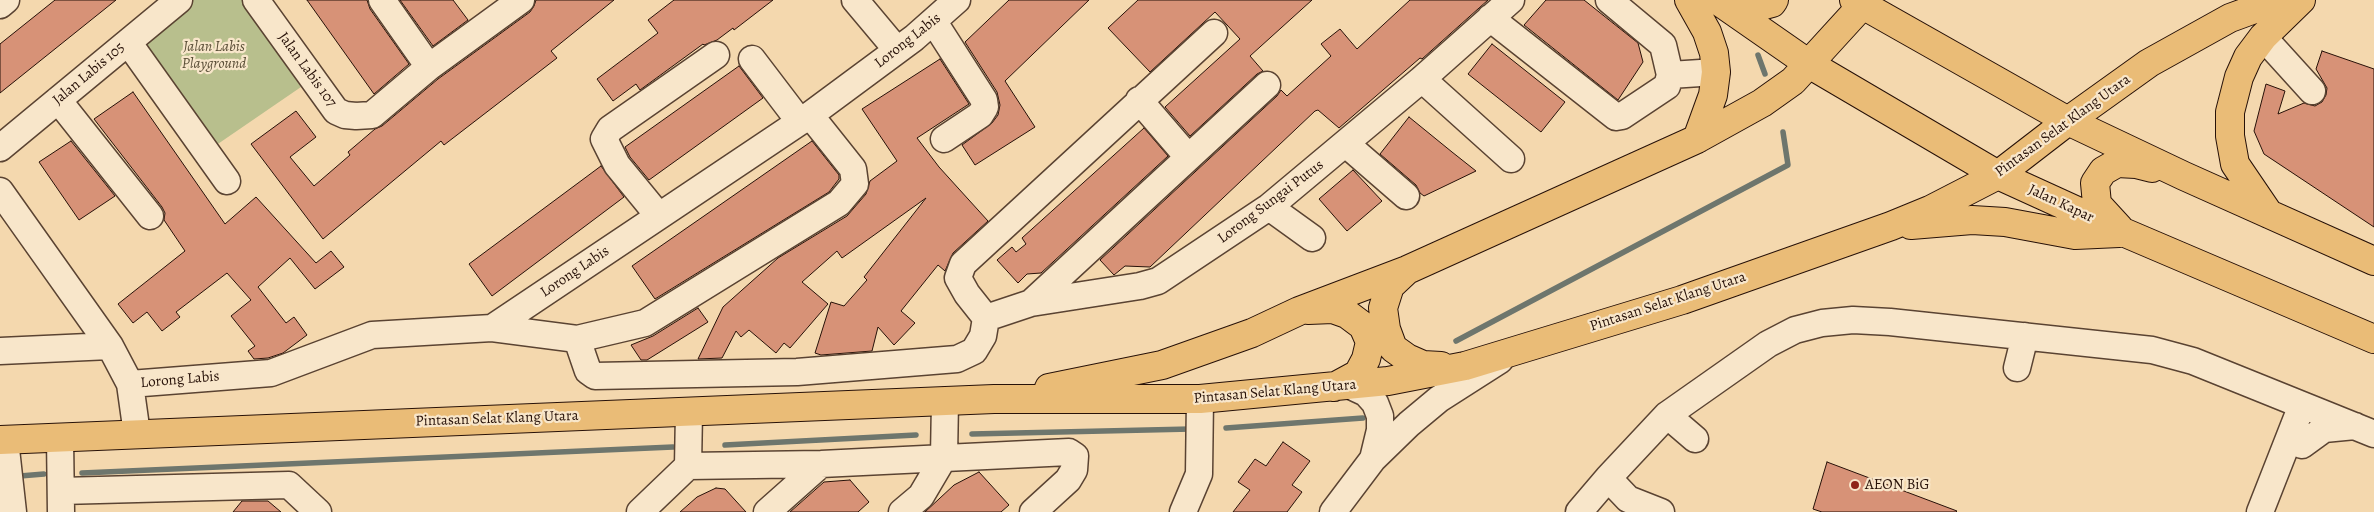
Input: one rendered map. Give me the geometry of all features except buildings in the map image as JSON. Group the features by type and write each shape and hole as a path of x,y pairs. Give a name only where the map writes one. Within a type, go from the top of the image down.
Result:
{"highway":[{"path":"1689,0 1707,32 1714,53 1716,72 1713,95 1697,139"},
{"path":"1722,4 1758,7 1772,3 1774,0"},
{"name":"Pintasan Selat Klang Utara","path":"3,440 994,399 1200,399 1343,386 1465,366 1682,300 1892,226 1930,210 1998,175 2068,120 2149,63 2230,18 2279,0"},
{"path":"2269,214 2236,164 2230,112 2239,77 2248,57 2264,37 2301,0"},
{"path":"1861,2 2068,120 2184,176 2374,261"},
{"name":"Pintasan Selat Klang Utara","path":"994,399 1162,364 1252,333 1299,311 1406,270 1697,139 1762,103 1793,81 1861,2"},
{"name":"Jalan Kapar","path":"1722,4 1809,64 1998,175 2123,232 2374,339"},
{"path":"2123,232 2097,204 2095,182 2103,171 2118,162 2184,176"},
{"path":"1892,226 1972,220 2005,222 2075,235 2123,232"},
{"path":"1406,270 1390,286 1383,308 1386,329 1393,348 1406,358 1423,365 1465,366"},
{"path":"1299,311 1333,309 1347,314 1363,326 1370,342 1366,359 1358,374 1343,386"}],"street":[{"path":"0,5 6,0"},
{"name":"Jalan Labis 107","path":"256,0 336,111 345,116 372,114 429,66"},
{"path":"382,0 429,66 509,4"},
{"path":"855,0 897,50"},
{"name":"Lorong Labis","path":"130,384 271,372 372,335 492,328 805,118 934,22 958,0"},
{"name":"Lorong Sungai Putus","path":"986,318 1031,304 1079,294 1140,286 1158,281 1269,207 1422,79 1511,0"},
{"path":"1490,18 1616,117 1622,116 1667,86 1670,75 1663,45 1609,0"},
{"name":"Jalan Labis 105","path":"0,148 128,42 169,3"},
{"path":"934,22 984,100 985,107 980,115 944,139"},
{"path":"577,339 588,371 595,376 797,372 957,359 974,351 983,336 986,318 967,294 958,278 963,264 1138,100 1214,33"},
{"path":"2264,37 2312,91"},
{"path":"128,42 227,181"},
{"path":"658,216 617,165 604,139 610,129 716,56"},
{"path":"492,328 577,339 645,323 839,203 855,184 853,169 752,59"},
{"path":"1670,75 1716,72"},
{"path":"1422,79 1511,159"},
{"path":"1031,304 1268,85"},
{"path":"58,100 150,216"},
{"path":"1138,100 1188,157"},
{"path":"1346,144 1406,196"},
{"path":"0,191 110,346 130,384 137,434"},
{"path":"1269,207 1312,238"},
{"path":"1578,512 1667,415 1768,344 1795,330 1822,323 1853,320 1890,322 2152,350 2193,361 2365,430"},
{"path":"2017,368 2025,336"},
{"path":"0,351 110,346"},
{"path":"1337,508 1373,459 1408,424 1438,399 1514,352"},
{"path":"1343,386 1366,394 1375,403 1380,416 1380,430 1373,459"},
{"path":"2266,390 2294,446"},
{"path":"1182,512 1199,474 1200,399"},
{"path":"902,512 921,496 944,457 945,401"},
{"path":"2276,512 2294,446 2309,407"},
{"path":"688,466 690,412"},
{"path":"1667,415 1695,439"},
{"path":"2260,512 2294,446 2324,429 2365,430"},
{"path":"60,438 61,502 289,484 318,512"},
{"path":"3,440 13,512"},
{"path":"640,512 688,466 821,464 1069,452 1075,456 1074,470 1068,480 1033,512"},
{"path":"767,512 821,464"},
{"path":"1608,478 1628,499 1661,512"}],"green space":[{"name":"Jalan Labis Playground","path":"193,0 243,0 301,87 212,148 139,44"}],"waterway":[{"path":"1758,55 1765,74"},
{"path":"1456,341 1788,165 1783,132"},
{"path":"1226,428 1363,418"},
{"path":"972,434 1191,429"},
{"path":"725,445 916,435"},
{"path":"82,473 673,447"},
{"path":"20,476 44,474"}],"place":[{"name":"AEON BiG","path":"1855,485"}]}
